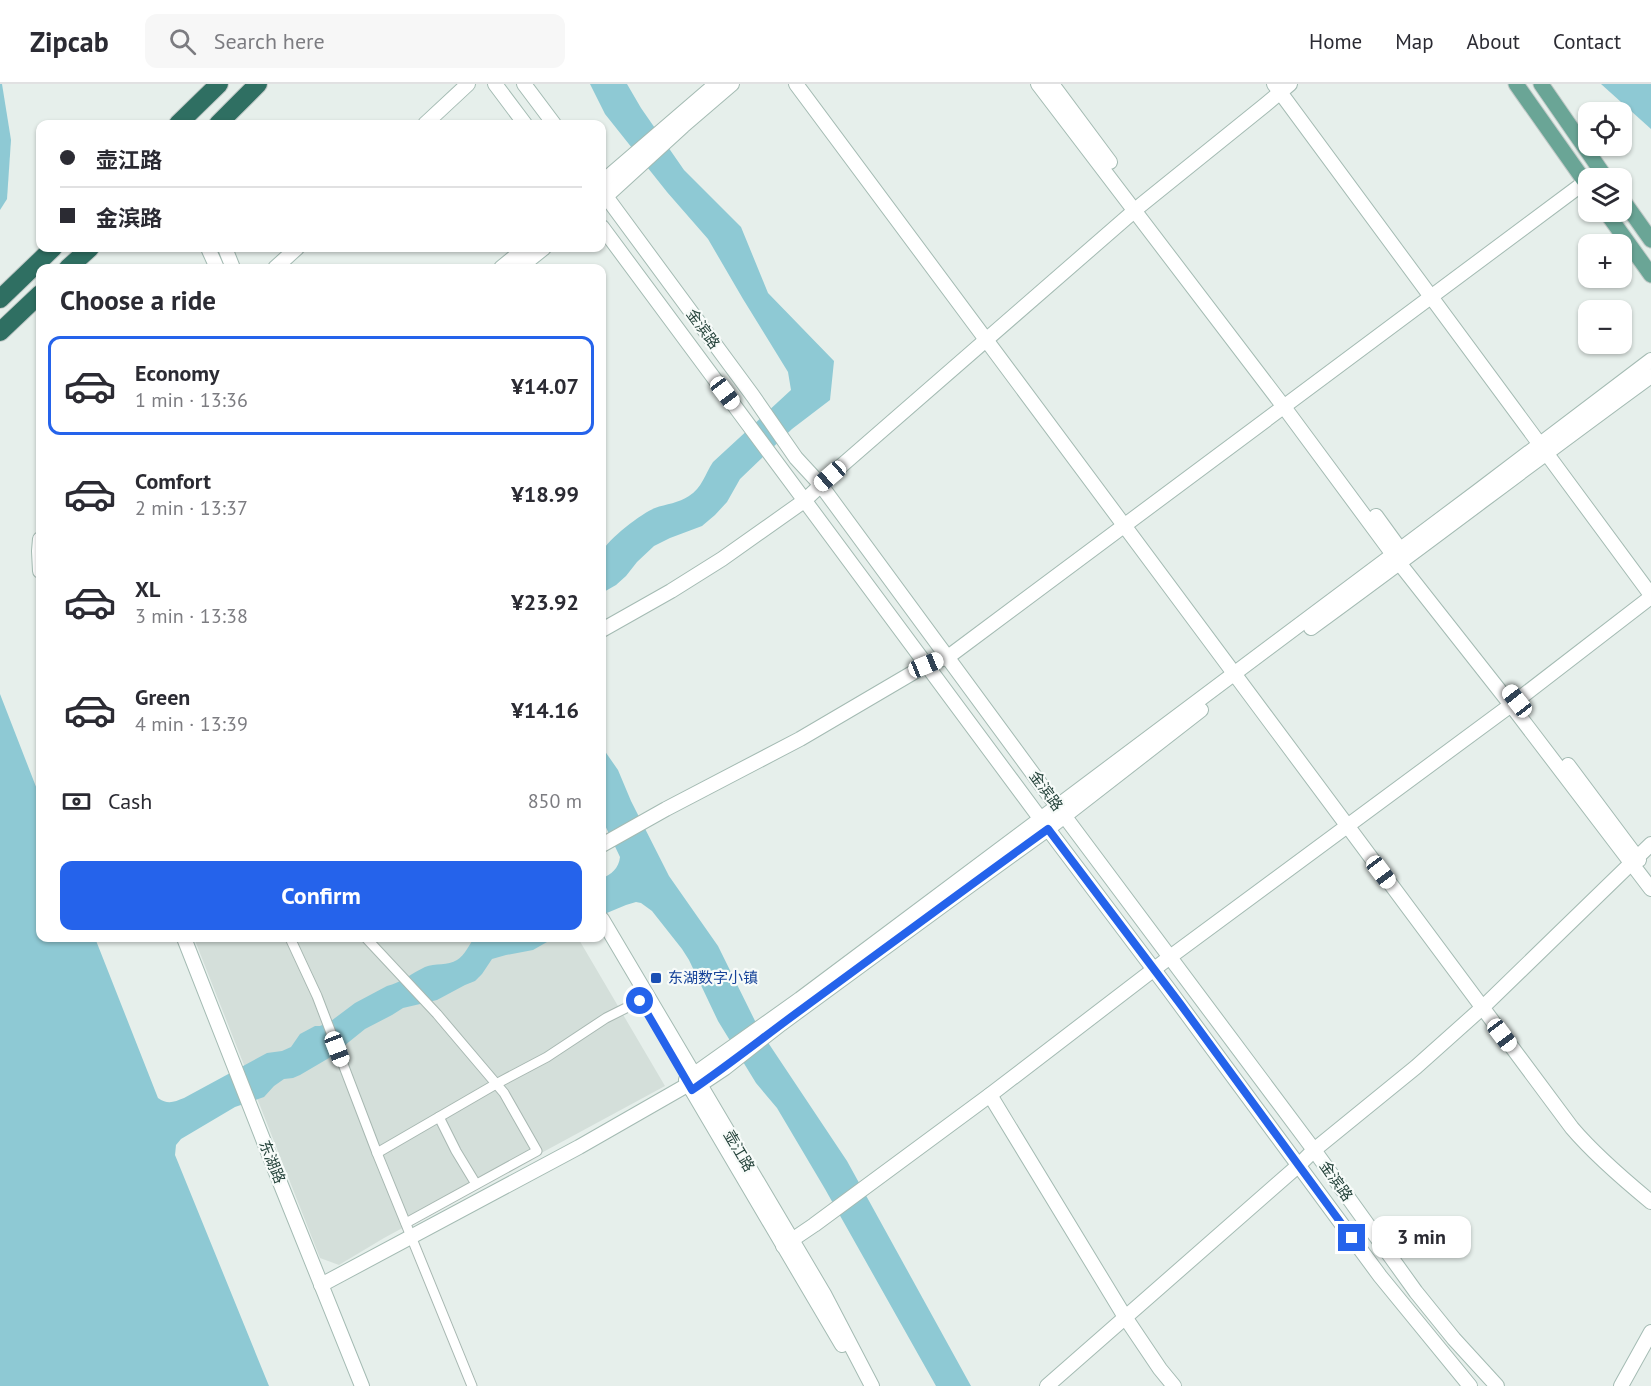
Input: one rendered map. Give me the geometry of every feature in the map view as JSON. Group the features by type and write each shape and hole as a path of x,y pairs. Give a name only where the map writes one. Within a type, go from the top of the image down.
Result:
{"highway":[{"path":"182,120 219,84"},
{"path":"222,120 258,84"},
{"path":"36,264 49,252"},
{"path":"72,264 86,252"},
{"path":"0,299 36,264"},
{"path":"0,332 36,298"}],"main road":[{"path":"1516,84 1578,171"},
{"path":"1541,84 1599,168"},
{"path":"1632,214 1651,240"},
{"path":"1613,222 1651,275"}],"street":[{"path":"429,120 468,84"},
{"path":"495,84 522,120"},
{"path":"524,84 551,120"},
{"path":"606,193 629,167 680,122 716,84"},
{"path":"680,122 732,84"},
{"path":"796,84 1346,826 1582,1140 1621,1178 1651,1202"},
{"path":"1038,84 1138,208 1400,556 1634,860 1651,889"},
{"path":"1052,84 1138,208"},
{"path":"606,628 722,559 804,501 820,484 987,339 1281,87 1430,297 1651,596 1514,703 1170,957 990,1095 788,1243"},
{"path":"606,180 629,167"},
{"path":"606,843 800,739 926,665 948,657 1430,297 1578,190"},
{"name":"金滨路","path":"606,200 753,396 796,458 820,484 1286,1112 1416,1292 1454,1339 1497,1386"},
{"name":"金滨路","path":"606,233 1380,1276 1467,1385"},
{"path":"279,264 293,252"},
{"path":"506,264 520,252"},
{"path":"524,264 539,252"},
{"path":"321,1285 579,1147 692,1083 721,1063 1045,824 1543,448 1651,360"},
{"path":"1543,448 1651,376"},
{"path":"1047,1386 1314,1150 1416,1067 1482,1008 1651,844"},
{"path":"1634,860 1651,876"},
{"name":"壶江路","path":"606,927 692,1083"},
{"name":"东湖路","path":"186,942 362,1386"},
{"path":"292,942 317,996 377,1153 472,1386"},
{"path":"370,942 437,1014 504,1093 537,1151 406,1223"},
{"name":"壶江路","path":"606,942 788,1243 863,1386"},
{"path":"377,1153 547,1057 606,1018 640,1001"},
{"path":"990,1095 1125,1317 1174,1386"},
{"path":"1270,1125 1286,1112"},
{"path":"438,1117 476,1184"},
{"path":"1324,1200 1341,1188"},
{"name":"壶江路","path":"788,1243 824,1294 873,1386"},
{"path":"1621,1386 1651,1332"}],"shaded area":[{"path":"196,942 580,942 665,1086 384,1238 339,1265 320,1258"}],"water":[{"path":"0,84 2,84 11,140 7,199 0,210"},
{"path":"590,84 627,84 684,170 741,227 768,293 834,361 830,400 792,429 740,479 727,502 715,515 702,526 654,546 626,576 606,591 606,546 611,540 642,515 693,493 713,462 791,390 788,372 708,239 605,114"},
{"path":"1601,84 1651,84 1651,129 1632,112 1632,102 1621,102"},
{"path":"0,694 36,787 36,942 97,942 158,1098 165,1102 184,1098 267,1053 291,1047 300,1034 331,1021 355,1003 387,986 425,967 457,960 465,953 472,942 547,942 533,950 492,959 475,981 437,1000 403,1008 365,1029 329,1058 300,1075 284,1079 264,1097 235,1107 181,1139 176,1145 175,1155 269,1386 0,1386"},
{"path":"606,753 618,770 669,876 718,946 759,1029 847,1161 971,1386 936,1386 777,1108 756,1083 718,1021 682,949 652,911 641,903 636,902 606,913 606,876 614,870 620,857 606,827"}],"place":[{"name":"东湖数字小镇","path":"656,978"}],"route":[{"path":"640,1001 692,1090 1048,829 1352,1238"}]}
